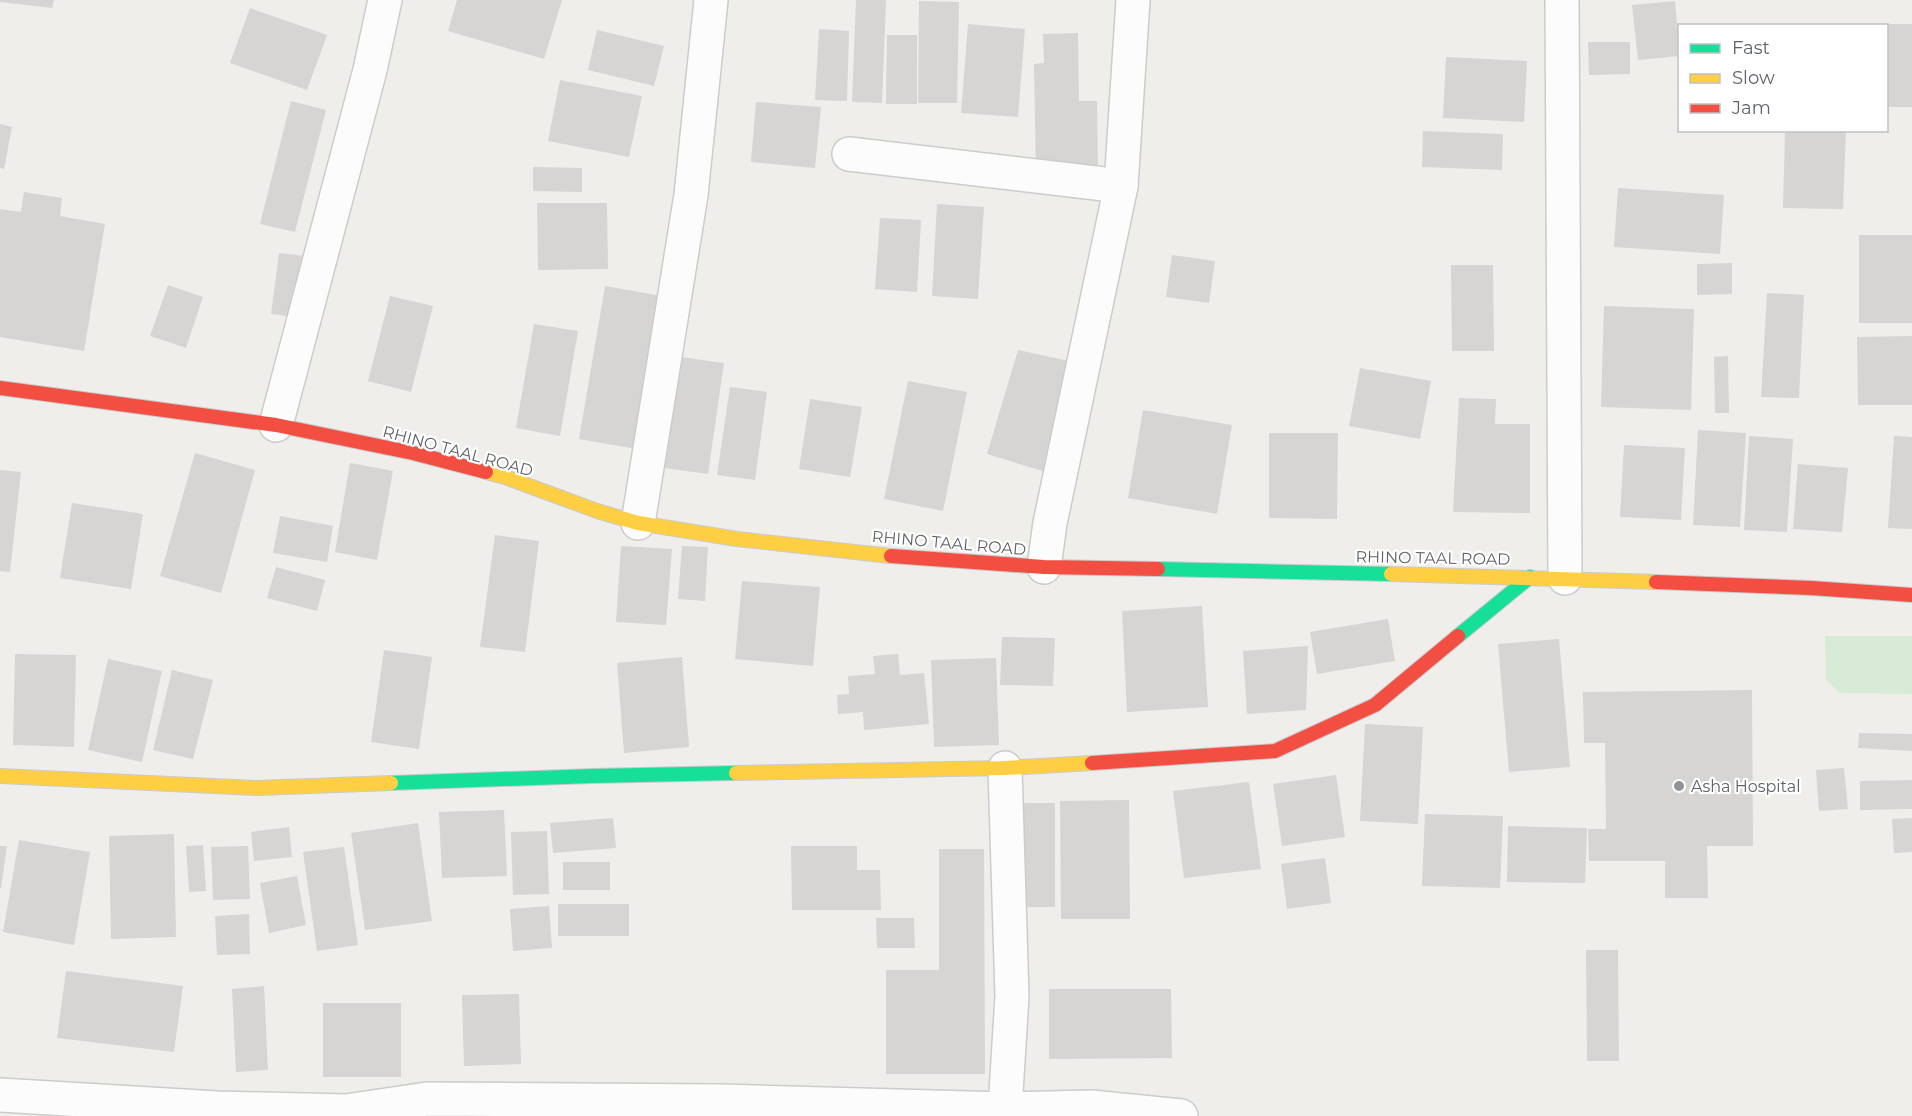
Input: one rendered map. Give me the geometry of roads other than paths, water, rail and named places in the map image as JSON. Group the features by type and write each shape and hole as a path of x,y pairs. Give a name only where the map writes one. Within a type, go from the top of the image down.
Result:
{"street":[{"path":"276,425 370,70 385,0"},
{"path":"638,523 691,195 711,0"},
{"path":"1044,567 1050,523 1121,186 1133,0"},
{"path":"1562,0 1565,579"},
{"path":"849,154 1121,186"},
{"name":"RHINO TAAL ROAD","path":"0,388 276,425 413,453 505,477 597,511 638,523 737,539 912,558 1044,567 1530,577 1811,588 1912,595"},
{"path":"0,776 257,788 592,776 1005,768 1275,751 1375,705 1530,577"},
{"path":"1005,768 1012,996 1005,1109"},
{"path":"0,1095 217,1108 346,1111 427,1099 721,1101 1005,1109 1091,1107 1181,1116"}],"place":[{"name":"Asha Hospital","path":"1679,786"}]}
